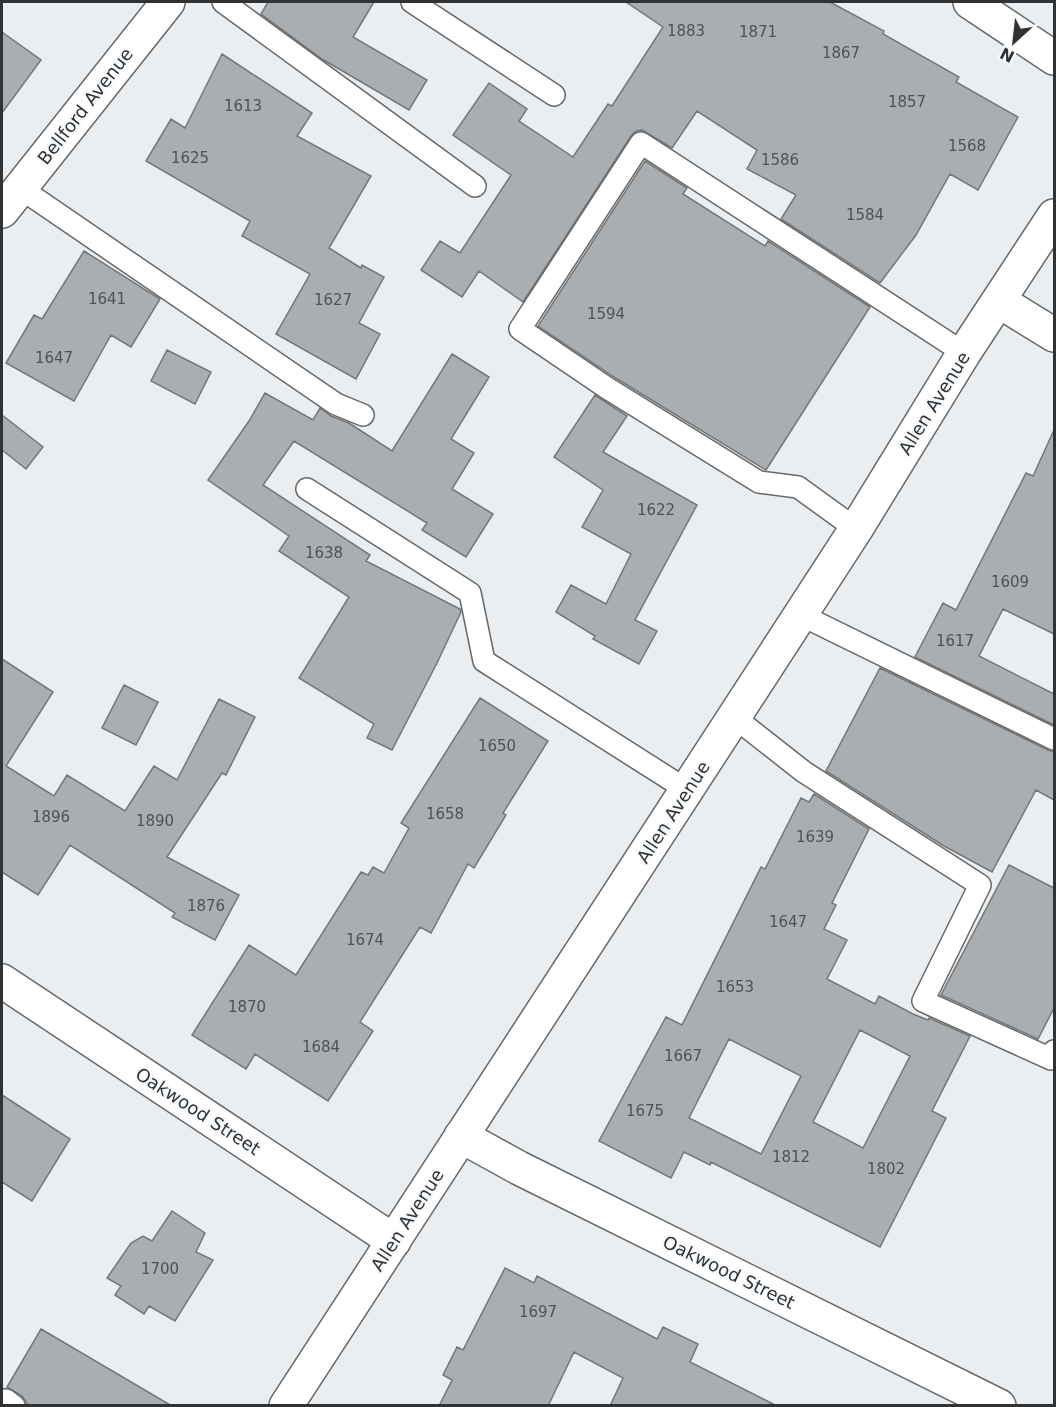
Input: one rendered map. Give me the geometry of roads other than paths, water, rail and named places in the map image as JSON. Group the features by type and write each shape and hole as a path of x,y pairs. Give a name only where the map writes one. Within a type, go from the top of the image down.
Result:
{"street":[{"name":"Bellford Avenue","path":"11,200 168,2"},
{"path":"970,2 1054,58"},
{"name":"Allen Avenue","path":"286,1406 801,615 964,353 1054,216"},
{"path":"999,302 1054,335"},
{"name":"Oakwood Street","path":"2,981 394,1241"},
{"name":"Oakwood Street","path":"461,1136 519,1168 999,1406"}],"lane":[{"path":"223,2 475,186"},
{"path":"412,2 554,95"},
{"path":"856,529 798,487 759,482 607,388 520,329 641,143 964,353"},
{"path":"11,200 336,404 363,415"},
{"path":"307,489 470,593 484,661 687,790"},
{"path":"801,615 1054,739"},
{"path":"735,717 804,772 980,885 923,1001 1050,1059 1054,1051"}]}
